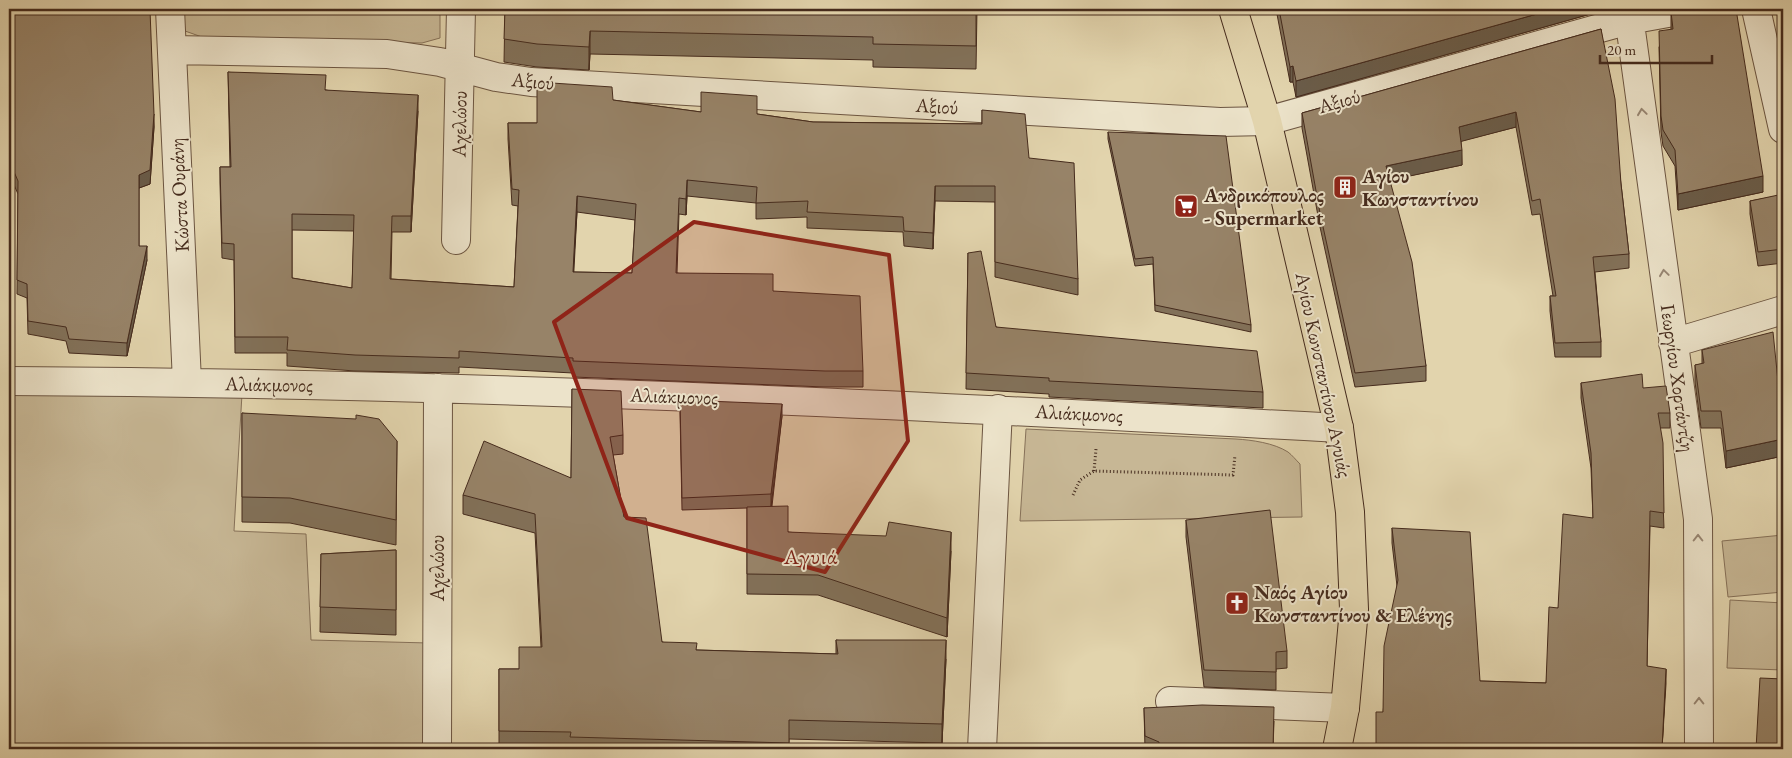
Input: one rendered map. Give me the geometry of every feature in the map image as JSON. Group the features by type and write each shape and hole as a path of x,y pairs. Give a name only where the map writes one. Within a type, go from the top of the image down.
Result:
{"main road":[{"name":"Αγίου Κωνσταντίνου Αγυιάς","path":"1233,9 1267,121 1339,428 1350,512 1354,569 1354,628 1345,708 1337,749"}],"street":[{"name":"Κώστα Ουράνη","path":"170,9 187,382"},
{"name":"Αχελώου","path":"456,240 461,9"},
{"name":"Αξιού","path":"172,50 387,54 440,62 496,77 531,82 1210,122 1267,121 1629,14 1690,9"},
{"path":"1756,9 1783,129"},
{"name":"Γεωργίου Χορτάντζη","path":"1629,14 1698,519 1699,749"},
{"path":"1673,343 1783,310"},
{"name":"Αλιάκμονος","path":"9,381 187,382 438,388 998,409 1339,428"},
{"name":"Αχελώου","path":"437,749 438,388"},
{"path":"982,749 998,409"},
{"path":"1170,701 1345,708"}],"path":[{"path":"1094,471 1096,443"},
{"path":"1073,496 1080,480 1094,471 1233,475 1235,448"}],"highlighted area":[{"path":"694,222 889,255 908,441 825,572 627,518 554,322"}],"shaded area":[{"path":"183,9 440,9 440,38 422,43 252,40 202,37 185,31"},
{"path":"9,391 242,394 234,531 306,534 311,640 429,643 427,749 9,749"},
{"path":"1026,429 1236,439 1270,444 1288,452 1300,464 1302,517 1020,521"},
{"path":"1783,535 1783,592 1728,597 1722,541"},
{"path":"1730,600 1783,603 1783,670 1727,668"}],"building":[{"path":"11,9 150,10 154,114 150,170 139,175 139,246 147,246 127,343 69,339 66,327 28,321 27,284 17,280 18,181 11,165 9,118 13,58"},
{"path":"505,9 976,9 976,46 873,44 873,37 590,31 589,47 537,44 504,39"},
{"path":"1279,9 1555,9 1296,81 1293,66 1290,67"},
{"path":"1690,9 1736,9 1763,176 1678,194 1675,150 1663,130 1661,116 1659,31 1673,29 1671,12"},
{"path":"1601,29 1615,99 1621,184 1629,254 1593,257 1601,342 1555,343 1550,296 1556,296 1540,199 1532,201 1516,112 1459,127 1462,150 1386,166 1412,262 1426,366 1355,373 1320,213 1302,113"},
{"path":"228,72 326,75 325,90 418,95 411,216 392,216 390,279 514,287 519,190 512,189 508,123 537,123 537,82 612,87 613,100 701,112 701,92 757,96 757,114 813,122 982,124 982,110 1025,114 1029,158 1074,163 1078,279 995,262 995,186 935,186 933,233 904,231 903,217 807,212 808,201 756,203 757,187 687,180 686,199 679,198 676,273 773,274 773,291 860,296 863,371 573,361 573,358 459,351 459,358 355,355 287,350 288,337 235,337 234,244 222,243 220,167 231,167","holes":["577,196 636,204 632,273 573,272","292,214 354,215 352,288 292,278"]},
{"path":"1108,132 1226,136 1251,325 1155,305 1153,257 1135,259"},
{"path":"1783,194 1783,249 1758,252 1750,201"},
{"path":"981,251 996,327 1257,351 1263,392 1049,381 1049,378 966,373 968,253"},
{"path":"1773,332 1780,401 1783,401 1783,439 1726,451 1721,411 1701,411 1695,365 1704,363 1702,350"},
{"path":"1642,374 1643,388 1666,386 1670,413 1658,413 1663,443 1664,513 1650,511 1647,666 1666,669 1662,749 1376,749 1376,712 1383,712 1384,646 1398,580 1392,528 1470,532 1480,681 1546,683 1549,607 1558,608 1563,514 1593,518 1591,453 1581,383"},
{"path":"572,389 621,391 623,435 610,437 624,517 646,518 662,642 697,643 696,650 838,654 836,640 946,640 942,724 789,720 789,743 570,737 571,732 499,731 499,669 519,669 519,647 542,647 535,514 463,495 484,441 571,478"},
{"path":"680,400 782,404 771,494 682,498"},
{"path":"242,413 356,419 356,415 379,419 397,441 396,520 290,498 242,497"},
{"path":"788,506 788,532 886,536 889,522 951,532 947,618 818,575 747,574 747,507"},
{"name":"Ναός Αγίου Κωνσταντίνου & Ελένης","path":"1270,510 1287,651 1276,652 1276,672 1204,670 1186,520"},
{"path":"396,550 396,610 320,607 321,554"},
{"path":"1760,678 1783,679 1783,749 1756,749"},
{"path":"1202,705 1274,707 1273,749 1159,749 1159,742 1145,736 1144,708"}],"place":[{"name":"Αγίου Κωνσταντίνου","path":"1345,187"},
{"name":"Ανδρικόπουλος - Supermarket","path":"1186,206"},
{"name":"Ναός Αγίου Κωνσταντίνου & Ελένης","path":"1237,603"}],"district":[{"name":"Αγυιά","path":"811,556"}]}
